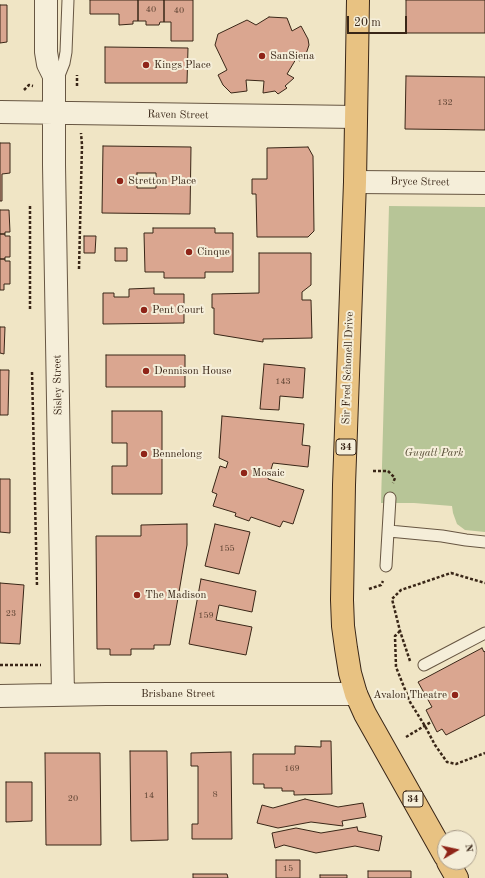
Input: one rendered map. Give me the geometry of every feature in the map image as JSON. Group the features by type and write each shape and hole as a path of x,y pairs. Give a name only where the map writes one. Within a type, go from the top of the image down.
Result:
{"main road":[{"name":"Sir Fred Schonell Drive","path":"358,0 355,182 344,485 343,626 350,673 356,694 365,714 437,842"}],"street":[{"name":"Sisley Street","path":"46,0 46,52 48,64 54,76 63,695"},
{"name":"Raven Street","path":"0,112 356,117"},
{"name":"Bryce Street","path":"355,182 485,183"},
{"name":"Brisbane Street","path":"0,696 356,694"}],"lane":[{"path":"54,76 60,73 64,63 66,52 68,0"},
{"path":"386,566 390,498"},
{"path":"389,532 442,536 485,542"},
{"path":"424,665 483,634"}],"path":[{"path":"79,268 82,145 80,130"},
{"path":"30,206 30,311"},
{"path":"32,372 37,586"},
{"path":"373,471 388,471 394,478 390,498"},
{"path":"411,664 400,631 392,599 400,590 451,572 485,583"},
{"path":"400,631 395,636 396,668 410,702 435,745 447,762 456,764 485,753"},
{"path":"0,665 38,665"},
{"path":"406,737 432,722"}],"green space":[{"name":"Guyatt Park","path":"389,206 485,207 485,532 465,530 457,524 452,506 414,503 381,503"}],"building":[{"path":"90,0 138,0 138,21 133,21 133,24 119,25 119,14 90,14"},
{"path":"138,0 164,0 164,22 160,22 159,25 146,25 146,21 138,21"},
{"path":"164,0 193,0 193,41 171,41 171,22 164,22"},
{"path":"406,0 485,0 485,33 406,33"},
{"path":"0,5 7,5 7,42 0,43"},
{"name":"SanSiena","path":"269,17 287,18 292,31 301,26 308,39 309,45 306,54 300,61 296,59 287,74 294,78 285,86 287,88 278,94 275,91 263,93 264,81 246,80 247,91 231,93 223,85 218,75 227,70 215,45 218,34 247,20 256,25"},
{"name":"Kings Place","path":"105,47 188,48 187,83 105,83"},
{"path":"406,76 485,77 485,130 405,129"},
{"path":"0,143 10,143 10,173 2,174 2,201 0,201"},
{"name":"Stretton Place","path":"103,146 191,147 190,214 102,213","holes":["137,173 156,173 156,188 137,188"]},
{"path":"308,147 313,156 314,231 308,237 257,237 256,194 252,194 252,179 267,179 267,148"},
{"path":"0,210 9,210 10,232 5,232 5,234 0,234"},
{"name":"Cinque","path":"153,228 215,228 215,233 233,233 233,272 205,272 205,278 164,278 164,272 145,272 144,233 153,233"},
{"path":"0,234 10,236 10,257 5,257 5,259 0,259"},
{"path":"84,236 96,236 95,253 84,253"},
{"path":"115,248 127,248 127,261 115,261"},
{"path":"259,253 311,253 311,285 302,292 302,300 311,300 312,338 263,339 263,342 214,334 214,308 212,308 212,294 259,293"},
{"path":"0,259 10,261 10,284 4,284 4,290 0,290"},
{"name":"Pent Court","path":"154,288 154,294 184,294 184,323 103,324 103,293 114,293 114,297 129,297 129,289"},
{"path":"0,327 5,327 4,354 0,353"},
{"name":"Dennison House","path":"106,355 185,355 185,387 106,387"},
{"path":"264,364 305,368 303,398 280,396 279,410 260,409"},
{"path":"0,370 9,370 8,415 0,415"},
{"name":"Bennelong","path":"112,411 162,411 162,494 112,494 112,466 127,466 127,443 112,443"},
{"name":"Mosaic","path":"222,416 304,424 302,445 310,446 308,467 273,463 268,479 304,490 293,524 283,521 280,527 251,517 249,521 235,516 236,513 213,506 217,494 212,492 220,466 226,468 228,462 219,458"},
{"path":"0,479 10,479 10,533 0,532"},
{"name":"The Madison","path":"187,524 187,545 170,645 154,645 154,649 131,649 131,655 110,655 110,649 97,649 96,536 141,536 141,525"},
{"path":"215,524 250,532 239,574 205,566"},
{"path":"201,579 256,591 252,612 219,605 216,620 252,627 246,655 189,644"},
{"path":"0,583 24,585 20,644 0,643"},
{"name":"Avalon Theatre","path":"482,648 484,652 485,651 485,715 446,735 442,729 437,732 426,710 432,707 418,682"},
{"path":"321,741 331,741 332,794 294,795 294,791 282,791 282,788 264,788 264,784 253,784 253,754 295,754 295,746 321,747"},
{"path":"130,751 167,751 168,840 131,841"},
{"path":"231,752 232,839 192,839 192,824 198,824 198,766 191,766 191,753"},
{"path":"45,753 100,753 101,845 46,845"},
{"path":"6,782 32,782 32,821 6,822"},
{"path":"305,799 338,807 363,803 366,817 342,821 343,826 311,822 278,828 257,823 262,805 273,808"},
{"path":"357,827 358,831 382,836 379,851 355,846 316,853 284,845 275,848 272,833 296,828 321,833"},
{"path":"276,860 300,860 300,878 276,878"},
{"path":"368,871 411,871 411,878 368,878"},
{"path":"193,874 227,874 228,878 193,878"},
{"path":"320,875 347,875 347,878 320,878"}],"place":[{"name":"SanSiena","path":"262,56"},
{"name":"Kings Place","path":"146,65"},
{"name":"Stretton Place","path":"120,181"},
{"name":"Cinque","path":"189,252"},
{"name":"Pent Court","path":"144,310"},
{"name":"Dennison House","path":"146,371"},
{"name":"Bennelong","path":"144,454"},
{"name":"Mosaic","path":"244,473"},
{"name":"The Madison","path":"137,595"},
{"name":"Avalon Theatre","path":"455,695"}]}
